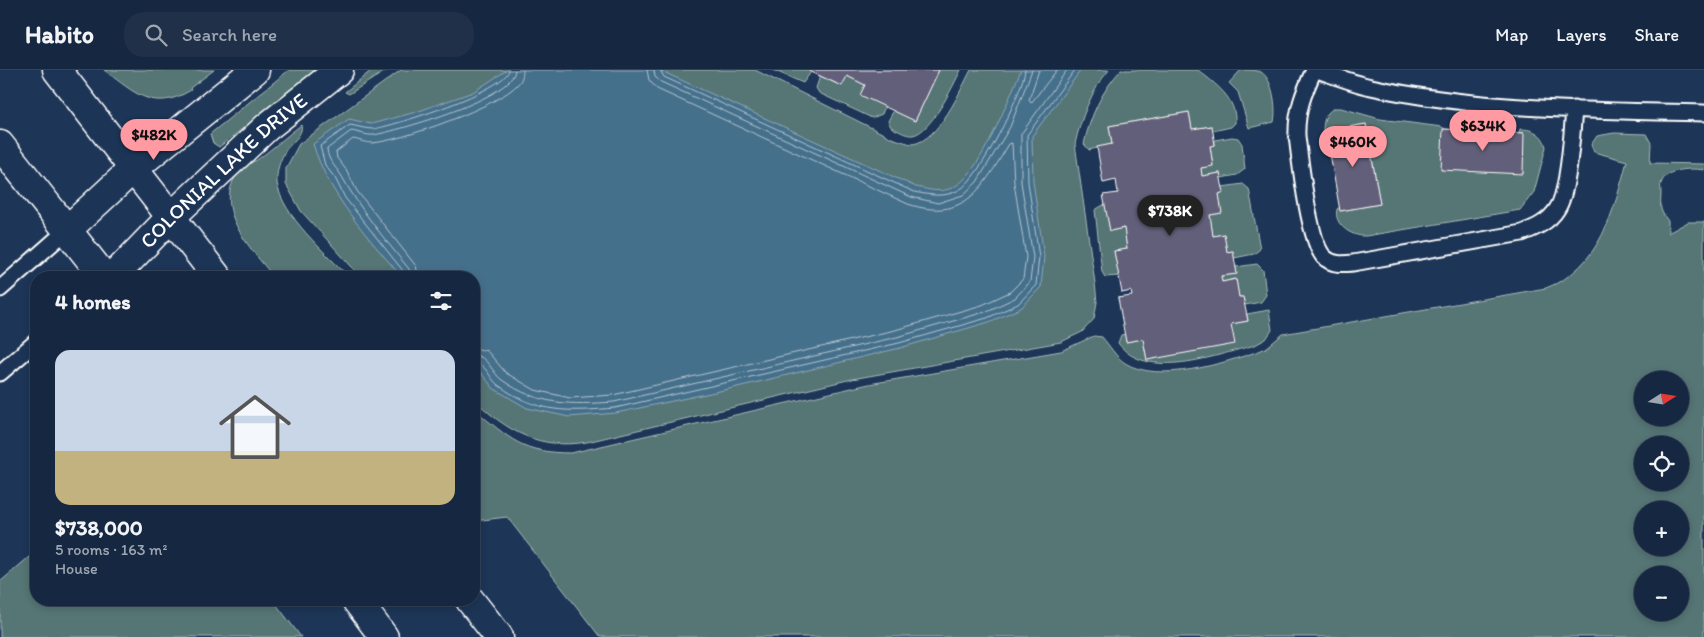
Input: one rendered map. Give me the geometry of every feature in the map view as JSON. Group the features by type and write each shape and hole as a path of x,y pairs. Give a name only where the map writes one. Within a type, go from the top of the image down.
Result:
{"street":[{"path":"57,70 213,271"},
{"path":"66,231 134,168 256,70"},
{"name":"COLONIAL LAKE DRIVE","path":"119,271 171,217 267,128 340,70"},
{"path":"0,145 99,271"},
{"path":"361,606 384,637"},
{"path":"475,606 499,637"}],"lane":[{"path":"1574,109 1567,175 1558,209 1541,225 1522,233 1340,264 1325,259 1315,240 1296,122 1301,98 1316,70 1370,87 1440,99 1545,109 1574,109 1704,113"},
{"path":"0,289 66,231"},
{"path":"0,373 30,347"}],"green space":[{"path":"104,70 214,70 190,88 191,90 178,97 155,100 135,92"},
{"path":"289,70 318,70 219,147 213,143 210,134"},
{"path":"372,70 387,70 349,94 345,92"},
{"path":"401,70 755,70 894,139 913,144 923,141 940,124 955,102 971,70 1109,70 1087,105 1075,144 1095,283 1097,302 1094,319 1082,332 1061,342 852,379 587,442 570,444 539,441 512,429 480,405 480,271 356,271 301,211 286,184 286,168 299,144"},
{"path":"773,70 807,70 811,72 803,83"},
{"path":"939,70 961,70 941,107 927,126 913,135 905,134 891,127 888,121 894,110 915,121"},
{"path":"1121,70 1198,70 1218,86 1229,99 1235,114 1235,123 1231,127 1213,131 1211,126 1192,129 1189,112 1109,126 1112,144 1089,150 1084,144 1093,114 1108,86"},
{"path":"1241,70 1261,72 1269,81 1275,109 1274,122 1249,128 1238,92 1229,83"},
{"path":"820,76 841,86 847,76 865,85 885,106 882,114 872,118 819,93 816,88"},
{"path":"1334,108 1341,108 1380,119 1442,127 1445,129 1519,133 1520,129 1533,131 1540,135 1546,147 1534,192 1520,210 1366,236 1349,232 1340,224 1336,215 1337,209 1340,207 1341,211 1380,204 1366,124 1326,131 1327,136 1323,133 1324,122 1328,113"},
{"path":"301,125 301,132 282,157 277,174 277,183 287,208 296,221 343,271 269,271 254,253 236,225 231,211 229,196 233,181 243,167 249,162 258,159"},
{"path":"1614,133 1646,134 1651,143 1650,163 1704,164 1704,170 1680,170 1673,172 1664,179 1661,184 1661,207 1668,221 1668,233 1688,222 1704,222 1704,637 600,637 507,517 480,520 480,414 497,429 528,447 571,453 869,384 1061,351 1094,336 1102,337 1115,354 1125,363 1139,369 1155,372 1173,372 1210,366 1259,351 1266,348 1283,334 1546,288 1564,279 1580,267 1592,252 1610,217 1627,161 1594,152 1591,145 1597,136"},
{"path":"1232,137 1238,138 1242,144 1245,169 1237,175 1221,178 1220,173 1202,176 1201,168 1213,165 1210,146 1215,145 1215,140"},
{"path":"1243,184 1249,189 1260,249 1254,254 1234,258 1233,251 1227,252 1224,234 1213,236 1210,215 1221,213 1219,194 1223,192 1222,187"},
{"path":"1105,204 1110,231 1124,228 1127,249 1114,251 1119,276 1105,277 1102,272 1095,210"},
{"path":"1257,264 1263,270 1266,295 1261,302 1245,305 1243,297 1239,297 1236,279 1222,282 1221,276 1236,274 1236,267"},
{"path":"1269,310 1272,330 1266,339 1255,345 1202,359 1164,363 1146,361 1130,355 1118,343 1121,335 1125,334 1126,342 1143,339 1147,360 1231,324 1248,321 1247,314"},
{"path":"30,556 30,606 278,606 301,637 0,637 0,582"}],"water":[{"path":"507,70 659,70 916,187 947,190 957,185 976,165 994,132 1021,70 1081,70 1032,136 1033,181 1044,256 1041,287 1021,308 989,322 900,348 729,389 616,413 569,417 527,408 493,388 480,372 480,271 397,271 350,215 328,180 313,144 349,119 371,124 416,112 473,92"}],"building":[{"path":"807,70 939,70 915,121 860,95 865,85 847,76 842,86"},
{"path":"1189,112 1192,129 1212,126 1215,145 1210,146 1213,166 1201,168 1202,176 1220,173 1224,192 1219,194 1222,213 1210,215 1213,236 1224,234 1227,252 1233,251 1237,274 1221,276 1222,282 1236,279 1239,297 1243,297 1248,321 1231,324 1235,344 1147,360 1143,339 1126,342 1118,298 1132,296 1131,291 1122,293 1114,251 1127,249 1124,228 1110,231 1103,195 1118,193 1116,180 1103,183 1097,147 1112,144 1109,126"},
{"path":"1366,124 1380,204 1340,211 1326,131"},
{"path":"1443,129 1524,133 1523,174 1441,170"}]}
